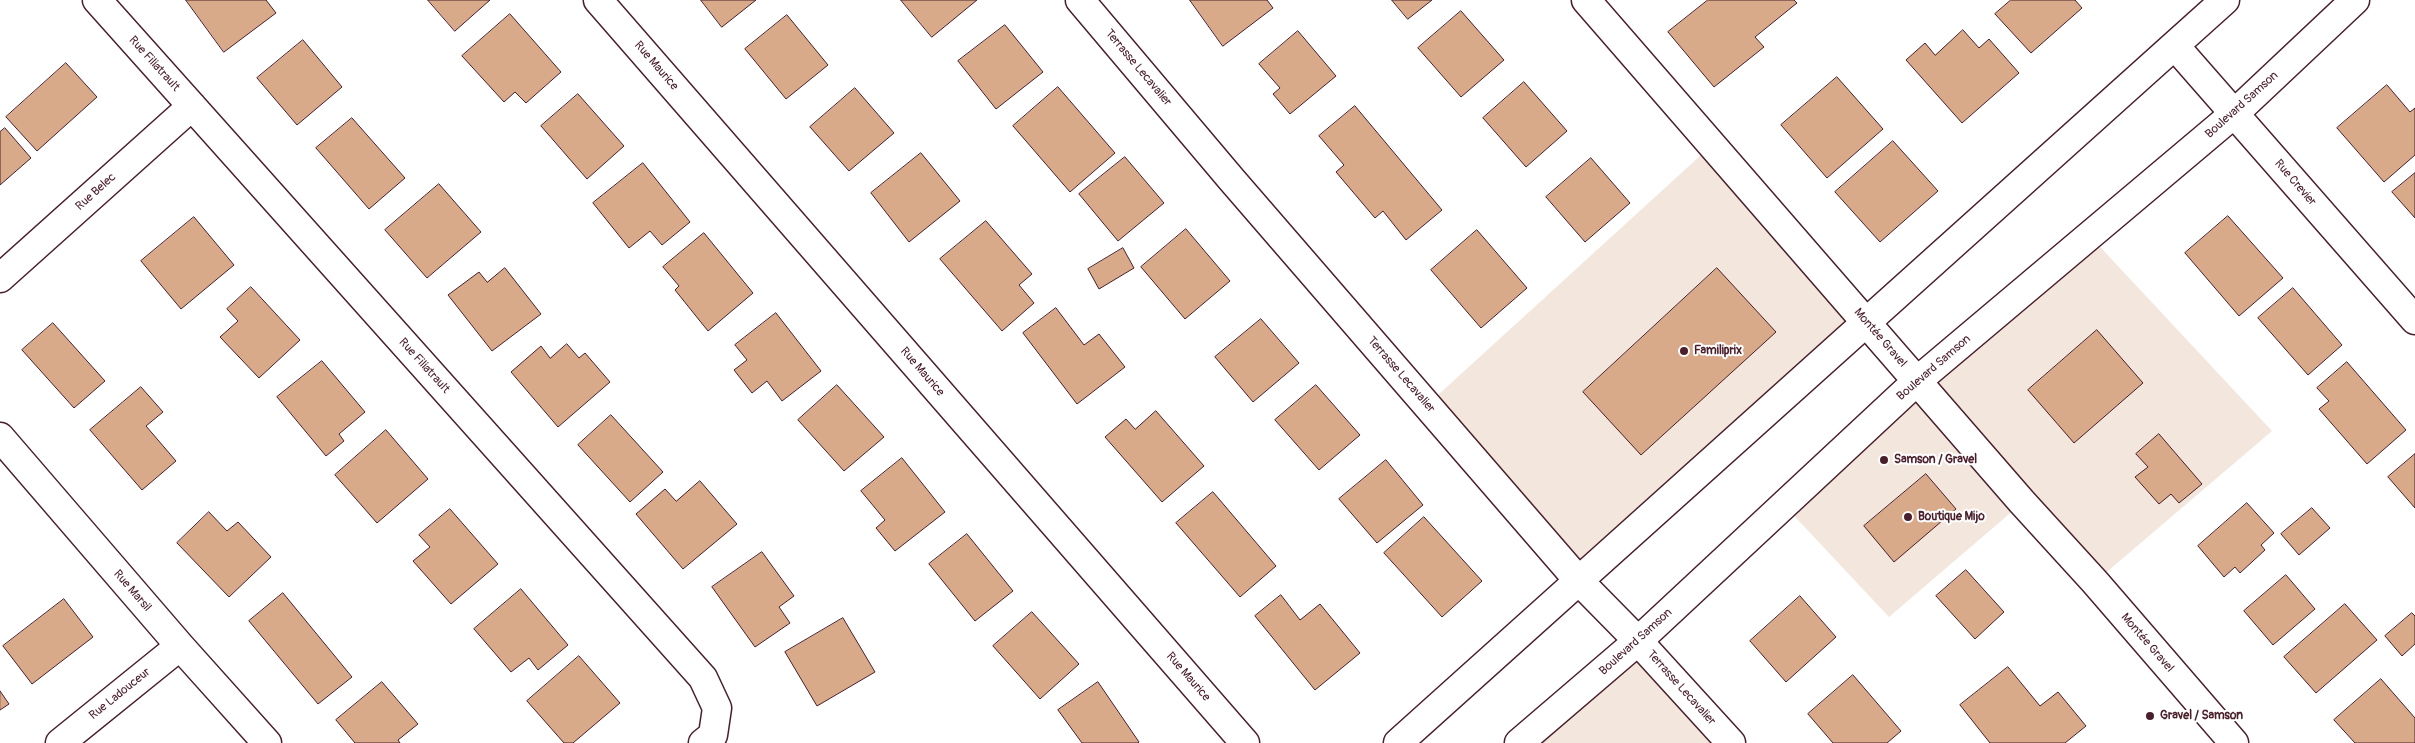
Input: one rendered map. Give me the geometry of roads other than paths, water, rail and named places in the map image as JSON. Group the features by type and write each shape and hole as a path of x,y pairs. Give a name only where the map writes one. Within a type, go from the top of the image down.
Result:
{"street":[{"name":"Rue Filiatrault","path":"97,0 703,678 717,708 713,735 703,743"},
{"name":"Rue Maurice","path":"598,0 1245,743"},
{"name":"Terrasse Lecavalier","path":"1080,0 1232,180 1579,581 1638,641 1731,743"},
{"name":"Montée Gravel","path":"1586,0 2234,743"},
{"path":"1398,743 2225,0"},
{"name":"Boulevard Samson","path":"1520,743 1638,641 1917,381 2234,113 2355,0"},
{"name":"Rue Crevier","path":"2175,46 2415,320"},
{"name":"Rue Belec","path":"0,278 192,106"},
{"name":"Rue Marsil","path":"0,437 180,646 267,743"},
{"name":"Rue Ladouceur","path":"60,743 180,646"}],"place":[{"name":"Familiprix","path":"1684,351"},
{"name":"Samson / Gravel","path":"1884,460"},
{"name":"Boutique Mijo","path":"1908,517"},
{"name":"Gravel / Samson","path":"2150,716"}]}
